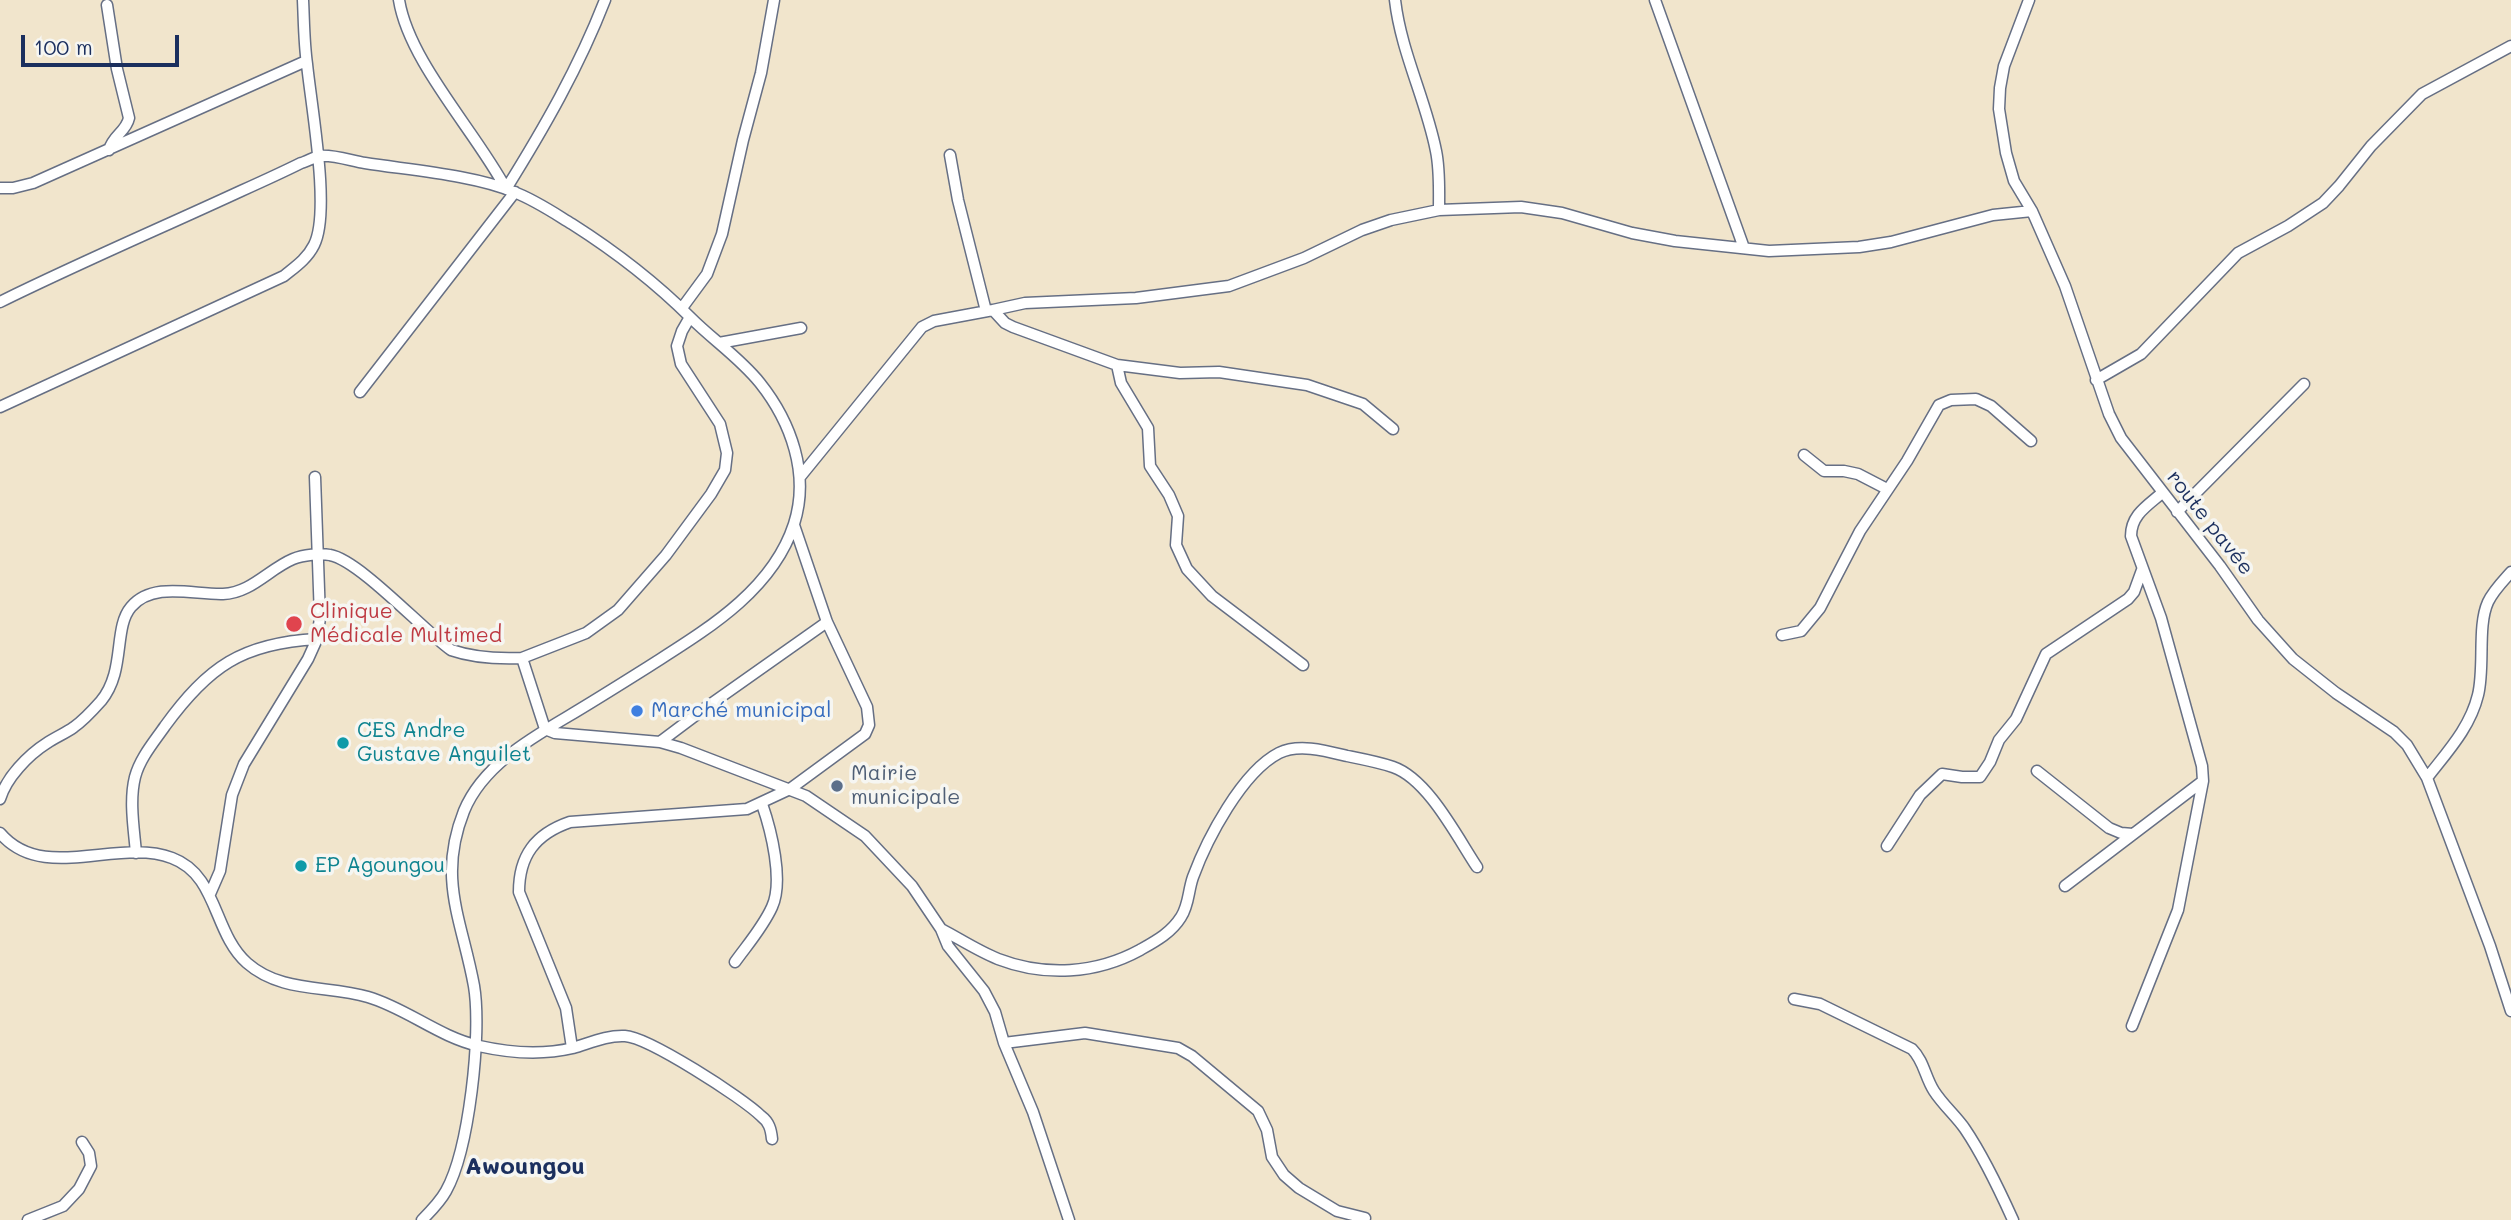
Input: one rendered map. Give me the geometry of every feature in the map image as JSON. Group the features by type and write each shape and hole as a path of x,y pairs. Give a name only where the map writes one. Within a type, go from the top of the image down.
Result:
{"street":[{"path":"0,407 284,276 305,259 314,246 319,231 318,156 306,61 303,0"},
{"path":"399,0 407,30 436,81 510,190"},
{"path":"360,392 510,190 576,67 605,0"},
{"path":"682,308 707,274 722,234 761,73 774,0"},
{"path":"1395,0 1405,52 1436,150 1440,180 1439,210"},
{"path":"1655,0 1744,248"},
{"name":"route pavée","path":"2029,0 2004,66 1999,109 2006,153 2014,181 2032,211 2065,286 2109,414 2121,438 2162,493 2220,566 2258,620 2293,659 2336,693 2394,732 2407,745 2427,778 2490,946 2511,1011"},
{"path":"107,5 117,69 129,118 127,126 112,139 108,150"},
{"path":"2096,380 2141,354 2238,253 2323,203 2371,146 2422,94 2511,46"},
{"path":"0,188 33,183 306,61"},
{"path":"950,155 958,200 989,311 1005,323 1116,365 1180,373 1219,372 1307,385 1363,404 1393,429"},
{"path":"0,302 318,156 464,179 510,190 608,247 642,272 760,382 794,445 800,477 799,500 793,525 782,550 766,574 743,600 715,623 545,729 513,752 483,779 467,803 454,836 450,878 458,925 474,986 478,1014 475,1045 466,1121 457,1165 447,1190 422,1220"},
{"path":"800,477 922,327 934,321 1025,303 1136,298 1230,286 1304,258 1362,230 1391,220 1439,210 1521,208 1562,213 1643,235 1769,251 1860,247 1891,242 1993,215 2032,211"},
{"path":"0,289 11,297"},
{"path":"0,799 3,789 15,772 44,745 81,721 104,697 118,666 124,619 131,607 143,598 161,592 237,592 295,559 330,555 356,569 451,650 464,655 500,659 522,658 586,633 618,610 666,555 711,494 725,470 727,453 720,424 681,364 677,346 690,317"},
{"path":"719,343 802,328"},
{"path":"1116,365 1121,383 1148,428 1150,466 1169,495 1178,516 1176,545 1187,569 1212,596 1303,665"},
{"path":"2177,512 2304,384"},
{"path":"1782,635 1801,631 1820,608 1853,543 1907,461 1939,405 1951,400 1976,399 1991,406 2031,442"},
{"path":"1804,455 1824,471 1858,474 1887,489"},
{"path":"210,894 219,871 232,795 244,764 308,659 317,639 320,618 315,477"},
{"path":"2132,1026 2178,910 2203,781 2202,766 2161,618 2133,546 2131,526 2137,514 2162,493"},
{"path":"572,1048 566,1008 519,892 519,873 528,851 551,828 570,822 730,811 762,804 790,789 865,734 869,725 867,707 827,622 793,525"},
{"path":"1887,846 1920,795 1942,774 1980,777 1999,740 2016,719 2042,659 2128,599 2134,592 2142,569"},
{"path":"2427,778 2469,723 2483,666 2484,616 2488,601 2511,572"},
{"path":"660,742 827,622"},
{"path":"136,852 132,796 135,778 141,762 187,697 219,667 234,658 273,644 317,639"},
{"path":"522,658 545,729"},
{"path":"545,729 567,734 660,742 806,796 865,835 912,886 942,929 954,955 984,991 995,1012 1004,1043 1033,1112 1069,1220"},
{"path":"942,929 996,958 1028,968 1083,970 1129,956 1163,937 1179,921 1187,907 1192,880 1202,858 1249,777 1281,752 1303,749 1327,751 1394,767 1412,776 1430,797 1477,867"},
{"path":"2037,771 2109,828 2133,834"},
{"path":"2065,886 2203,781"},
{"path":"735,962 774,904 777,880 769,823 762,804"},
{"path":"0,833 9,844 23,852 41,856 86,857 136,852 172,858 190,867 210,894 218,918 232,943 244,960 256,970 275,980 310,989 369,997 475,1045 546,1053 613,1036 628,1036 657,1048 763,1117 770,1126 772,1139"},
{"path":"1794,999 1820,1004 1912,1049 1920,1058 1929,1083 1938,1097 1964,1128 2000,1192 2012,1220"},
{"path":"1004,1043 1085,1033 1178,1048 1192,1056 1258,1111 1268,1130 1272,1157 1284,1175 1299,1188 1337,1211 1365,1218"},
{"path":"28,1220 63,1206 79,1189 92,1166 89,1153 82,1142"}],"place":[{"name":"Clinique Médicale Multimed","path":"294,624"},
{"name":"Marché municipal","path":"637,711"},
{"name":"CES Andre Gustave Anguilet","path":"343,743"},
{"name":"Mairie municipale","path":"837,786"},
{"name":"EP Agoungou","path":"301,866"}],"district":[{"name":"Awoungou","path":"525,1167"}]}
